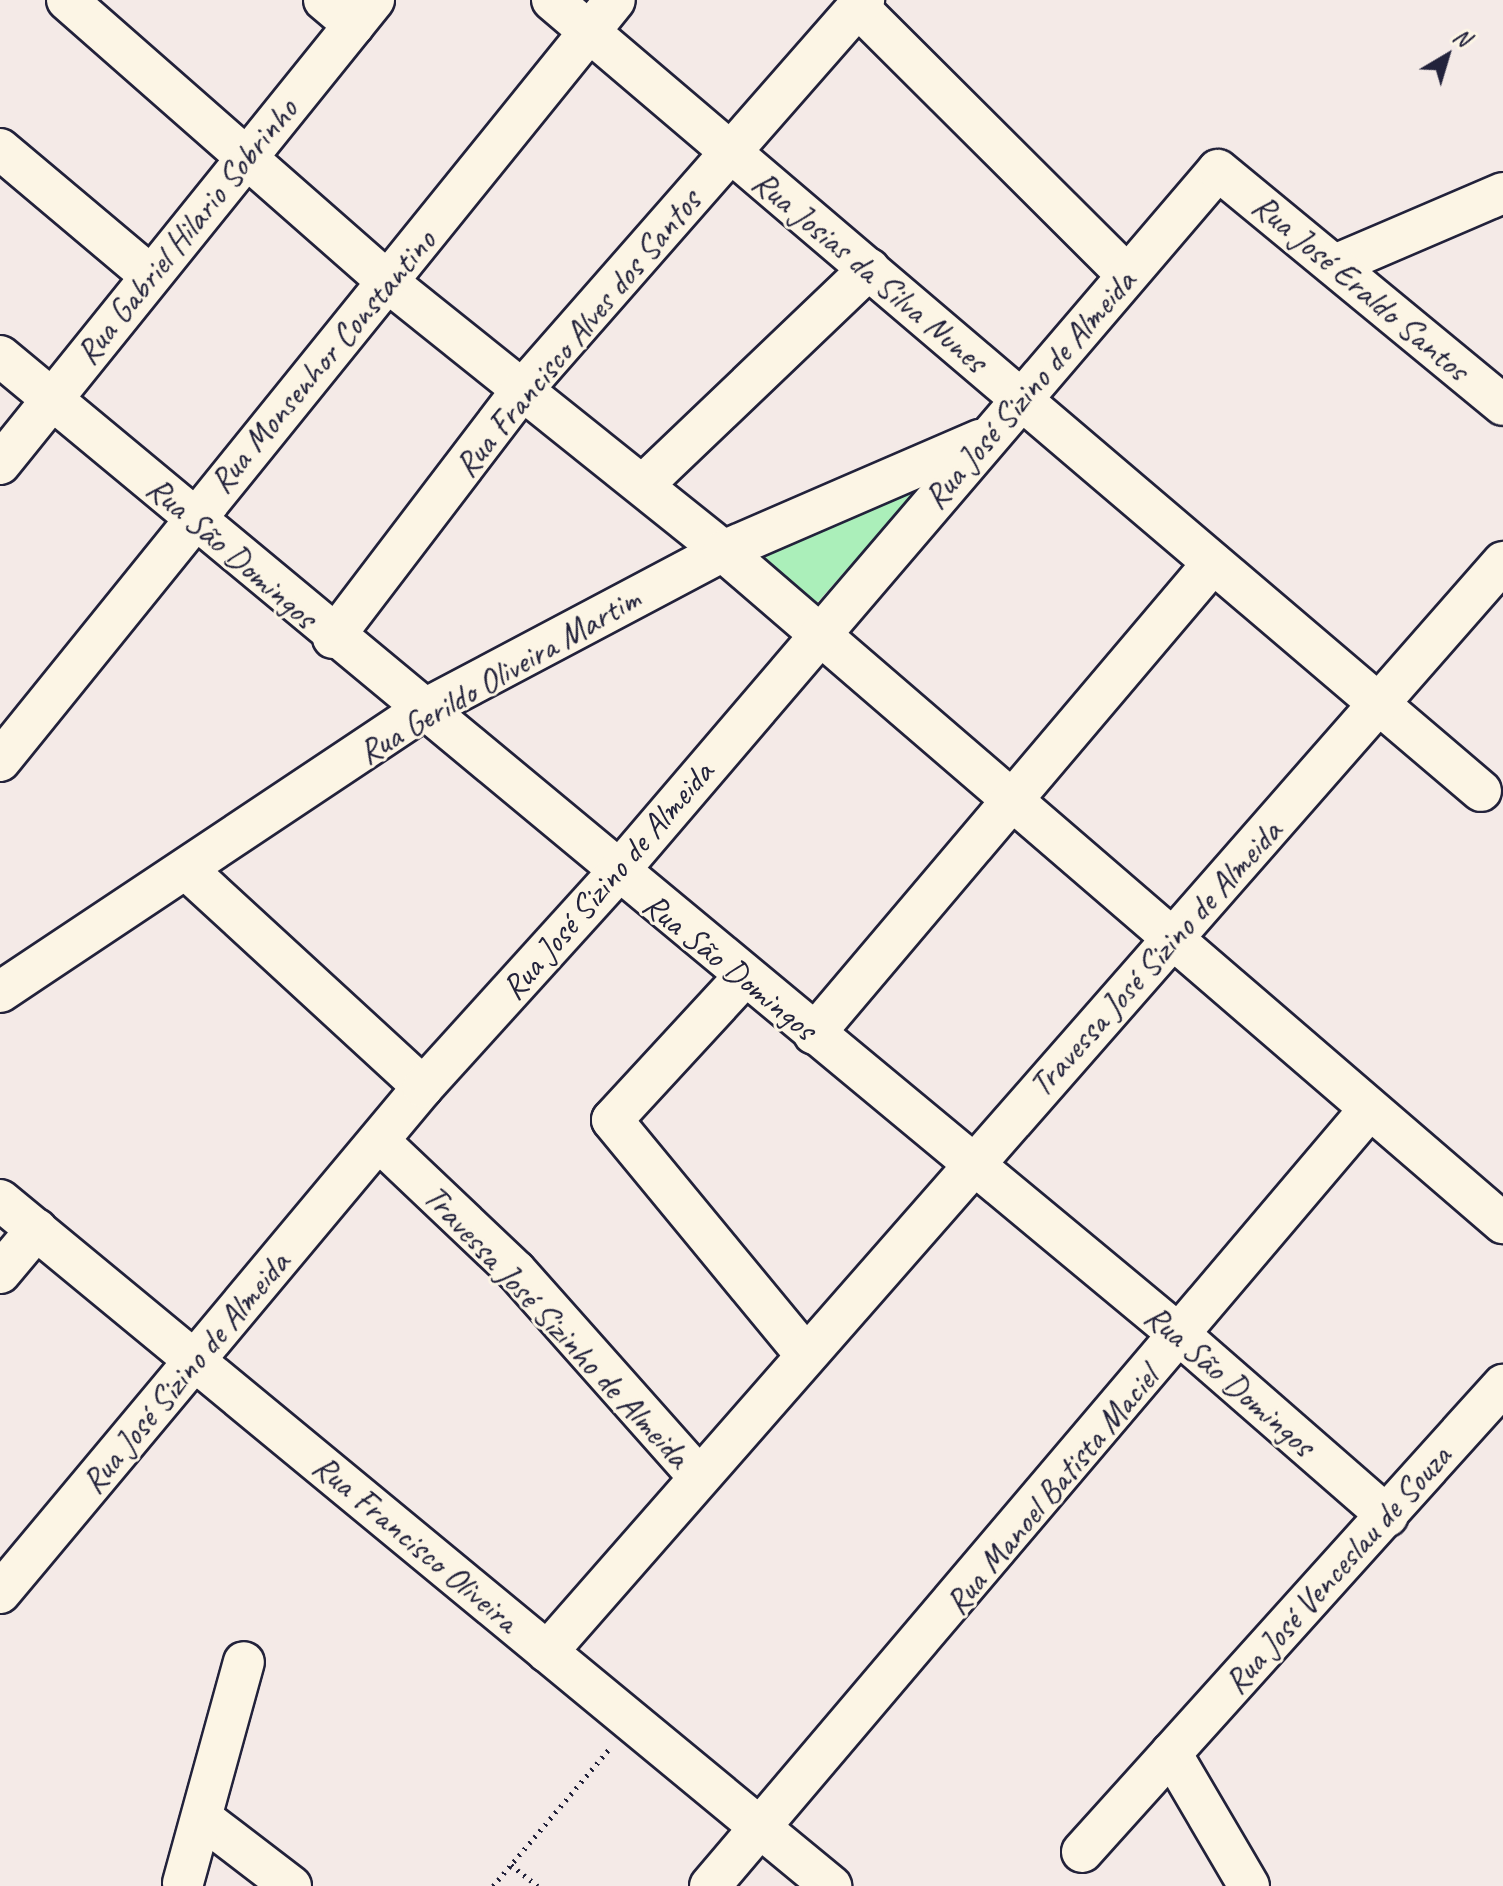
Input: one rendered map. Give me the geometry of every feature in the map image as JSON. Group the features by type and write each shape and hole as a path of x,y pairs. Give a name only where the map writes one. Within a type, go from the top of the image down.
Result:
{"street":[{"path":"67,0 245,153 389,283 723,551 1368,1111 1503,1223"},
{"name":"Rua Josias da Silva Nunes","path":"552,0 1481,791"},
{"name":"Rua Monsenhor Constantino","path":"0,761 191,517 389,283 615,0"},
{"path":"861,3 1127,275"},
{"name":"Rua Francisco Alves dos Santos","path":"333,638 522,390 861,3"},
{"name":"Rua Gabriel Hilario Sobrinho","path":"0,464 151,276 351,8"},
{"path":"0,149 151,276"},
{"name":"Rua José Sizino de Almeida","path":"0,1593 194,1358 381,1143 423,1087 616,874 1218,170"},
{"name":"Rua José Eraldo Santos","path":"1218,170 1503,405"},
{"path":"1335,265 1503,193"},
{"path":"643,485 869,269"},
{"name":"Rua São Domingos","path":"0,356 616,874 1181,1336 1387,1516"},
{"name":"Rua Gerildo Oliveira Martim","path":"0,992 423,710 723,551 987,437"},
{"name":"Travessa José Sizino de Almeida","path":"547,1652 970,1163 1175,942 1503,562"},
{"path":"814,1034 1213,563"},
{"path":"186,869 423,1087"},
{"path":"743,978 612,1120 806,1355"},
{"name":"Rua Manoel Batista Maciel","path":"710,1886 1181,1336 1368,1111"},
{"name":"Travessa José Sizinho de Almeida","path":"381,1143 516,1271 698,1476"},
{"name":"Rua Francisco Oliveira","path":"0,1200 831,1886"},
{"path":"0,1273 37,1229"},
{"name":"Rua José Venceslau de Souza","path":"1082,1852 1503,1385"},
{"path":"183,1883 244,1662"},
{"path":"1171,1753 1249,1886"},
{"path":"202,1818 291,1886"}],"path":[{"path":"493,1886 632,1722"},
{"path":"511,1865 538,1886"}],"green space":[{"path":"916,491 817,603 762,557"}]}
